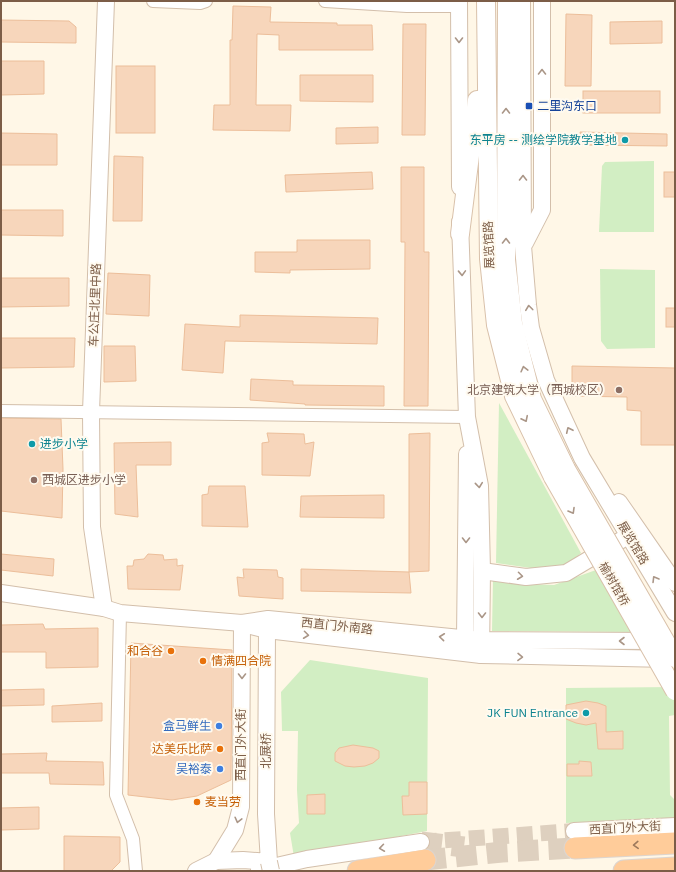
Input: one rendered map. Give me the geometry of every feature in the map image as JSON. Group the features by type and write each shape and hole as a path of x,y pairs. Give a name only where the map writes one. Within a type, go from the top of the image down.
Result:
{"highway":[{"name":"西直门外大街","path":"574,840 675,843"},
{"path":"358,871 423,851"},
{"path":"624,871 675,868"}],"main road":[{"name":"展览馆路","path":"486,1 489,259 496,325 514,396 560,473"},
{"name":"展览馆路","path":"507,1 506,260 513,323 532,399 560,473"},
{"path":"460,234 471,155 486,22"},
{"name":"榆树馆桥","path":"560,473 675,659"},
{"name":"榆树馆桥","path":"560,473 675,691"}],"street":[{"name":"车公庄北里中路","path":"104,608 92,528 91,412 106,1"},
{"path":"153,1 200,3 206,1"},
{"path":"325,1 407,6 459,4 460,234 476,645"},
{"name":"展览馆路","path":"522,1 523,246 528,305 532,328 546,380 582,458 675,613"},
{"path":"523,246 542,210 542,1"},
{"path":"1,411 467,417"},
{"path":"467,417 480,486 482,571 476,645"},
{"path":"582,458 621,504 675,583"},
{"path":"482,571 526,577 566,573 628,536"},
{"path":"1,593 104,608 120,613 268,625"},
{"path":"120,613 116,795 133,839 136,871"},
{"name":"西直门外大街","path":"216,861 235,830 241,807 242,624"},
{"name":"西直门外南路","path":"268,625 476,645 675,659"},
{"name":"西直门外南路","path":"268,625 476,645 675,641"},
{"name":"北展桥","path":"268,625 266,814 270,866"},
{"name":"西直门外大街","path":"574,840 675,826"},
{"path":"253,871 306,859 423,851"},
{"path":"196,871 216,861 243,860 270,866"}],"green space":[{"path":"654,161 654,232 599,232 602,166 605,162"},
{"path":"600,269 655,270 655,348 607,349 601,341"},
{"path":"499,403 581,553 567,565 531,568 496,563"},
{"path":"596,570 633,632 492,631 493,579 526,584 554,585"},
{"path":"310,660 428,678 427,831 294,857 290,833 299,823 297,790 298,731 282,731 281,692"},
{"path":"675,687 675,715 669,716 670,795 675,800 675,818 566,823 566,688"}],"building":[{"path":"233,6 271,7 270,22 372,25 373,50 279,50 279,35 257,34 256,105 291,105 290,131 213,130 214,105 230,105 230,40 232,40"},
{"path":"566,14 592,15 591,86 565,86"},
{"path":"1,20 69,21 76,27 76,43 1,42"},
{"path":"662,21 662,43 610,44 610,22"},
{"path":"403,24 426,24 425,135 402,135"},
{"path":"1,61 44,61 44,94 1,95"},
{"path":"116,66 155,66 155,133 116,133"},
{"path":"300,75 373,75 373,102 300,101"},
{"path":"583,91 660,91 660,113 583,113"},
{"path":"378,127 378,143 336,144 336,128"},
{"name":"东平房 -- 测绘学院教学基地","path":"580,132 667,134 667,146 583,145"},
{"path":"1,133 57,134 57,165 1,165"},
{"path":"114,156 143,157 142,221 113,221"},
{"path":"401,167 424,167 424,252 429,252 428,406 404,406 405,242 401,242"},
{"path":"372,172 373,189 286,192 285,175"},
{"path":"664,172 675,172 675,197 664,197"},
{"path":"1,210 63,210 63,236 1,235"},
{"path":"297,240 370,240 370,269 290,270 290,273 255,272 255,252 297,252"},
{"path":"108,273 150,275 149,316 106,314"},
{"path":"1,278 69,278 69,306 1,307"},
{"path":"666,308 675,308 675,327 666,327"},
{"path":"240,315 378,318 377,344 225,341 223,373 182,370 185,324 240,327"},
{"path":"1,338 75,338 74,367 1,368"},
{"path":"104,346 135,346 136,381 104,382"},
{"path":"572,366 675,368 675,445 641,445 641,411 627,410 627,397 572,396"},
{"path":"251,379 293,381 293,385 384,386 384,406 305,405 250,400"},
{"name":"西城区进步小学","path":"1,418 61,419 63,469 62,518 1,511"},
{"path":"267,433 304,434 305,444 314,442 310,476 262,475 262,443 269,442"},
{"path":"430,433 429,571 409,572 409,434"},
{"path":"171,442 171,465 136,465 138,517 115,514 114,443"},
{"path":"209,486 245,486 248,527 202,526 202,495 208,494"},
{"path":"384,495 384,518 300,517 301,496"},
{"path":"1,554 54,559 53,576 1,570"},
{"path":"148,554 163,555 164,560 177,559 177,566 183,565 180,590 128,589 127,566 133,566 134,560 144,559"},
{"path":"243,569 277,570 278,577 283,578 283,599 239,596 237,577 244,578"},
{"path":"301,569 409,572 411,593 301,591"},
{"path":"43,624 45,629 98,628 98,667 46,668 46,652 1,652 1,625"},
{"path":"131,643 232,650 231,780 197,796 172,800 128,795"},
{"path":"44,689 44,705 1,706 1,690"},
{"path":"586,701 606,706 606,732 623,731 623,749 598,749 596,723 586,725 566,719 566,705"},
{"path":"102,703 102,721 52,722 52,706"},
{"path":"353,745 373,748 379,751 379,758 373,763 365,766 354,767 345,766 335,761 335,753 339,748"},
{"path":"47,753 46,761 103,762 104,785 50,784 49,773 1,773 1,754"},
{"path":"579,761 591,762 592,776 567,776 567,764 579,764"},
{"path":"409,782 427,782 427,814 403,815 402,796 409,796"},
{"path":"325,794 325,814 307,814 307,795"},
{"path":"39,807 39,829 1,830 1,808"},
{"path":"64,836 120,837 120,862 111,871 64,871"}],"tunnel":[{"path":"421,842 574,831"},
{"path":"421,842 464,847"},
{"path":"425,860 502,852 575,848"}],"place":[{"name":"二里沟东口","path":"529,106"},
{"name":"东平房 -- 测绘学院教学基地","path":"625,140"},
{"name":"北京建筑大学（西城校区）","path":"619,390"},
{"name":"进步小学","path":"32,444"},
{"name":"西城区进步小学","path":"34,480"},
{"name":"和合谷","path":"171,651"},
{"name":"情满四合院","path":"203,661"},
{"name":"JK FUN Entrance","path":"586,713"},
{"name":"盒马鲜生","path":"219,726"},
{"name":"达美乐比萨","path":"220,749"},
{"name":"吴裕泰","path":"220,769"},
{"name":"麦当劳","path":"197,802"}]}
